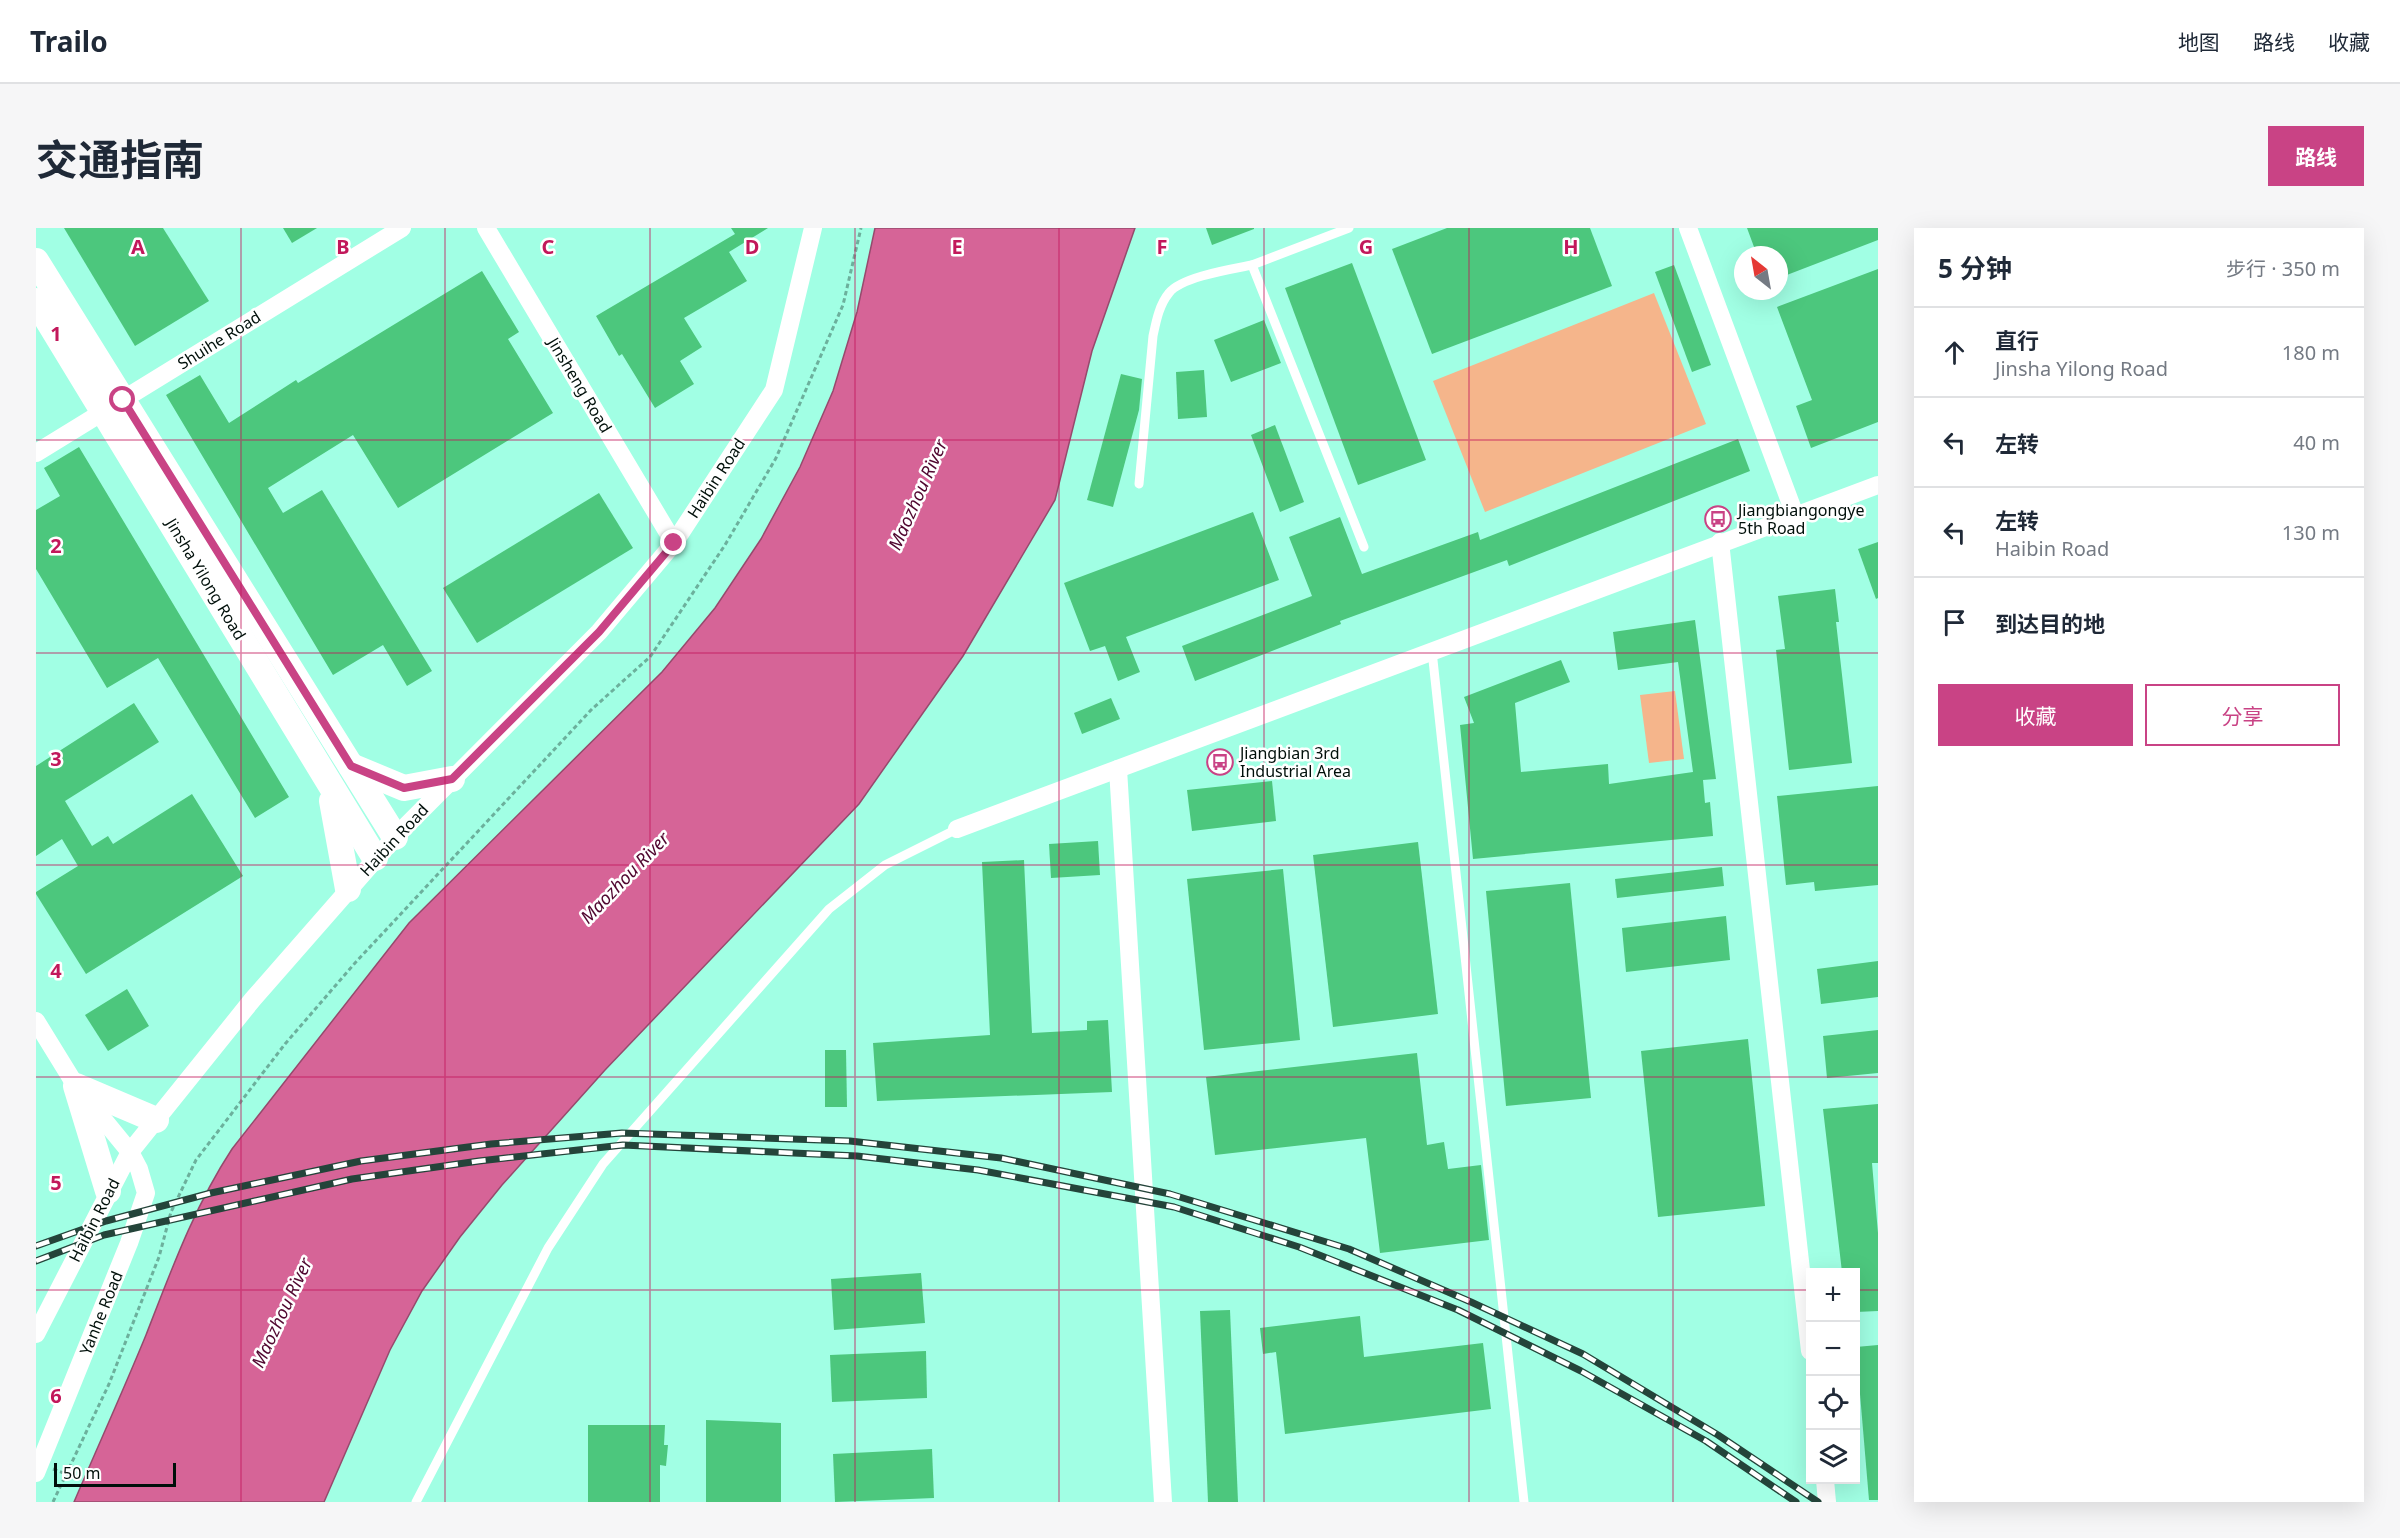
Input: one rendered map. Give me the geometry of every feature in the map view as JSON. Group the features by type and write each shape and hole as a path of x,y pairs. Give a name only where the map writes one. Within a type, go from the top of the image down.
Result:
{"street":[{"name":"Shuihe Road","path":"36,453 402,228"},
{"name":"Jinsheng Road","path":"486,228 674,543"},
{"name":"Haibin Road","path":"36,1334 130,1152 253,999 375,858 599,632 674,543 774,390 813,228"},
{"path":"1689,228 1795,515"},
{"name":"Jinsha Yilong Road","path":"36,261 113,405 375,858"},
{"name":"Jinsha Yilong Road","path":"36,301 113,405 351,766 395,837"},
{"path":"957,829 1720,542 1878,485"},
{"path":"1720,542 1807,1322"},
{"path":"351,766 404,788 452,779"},
{"path":"1118,769 1163,1502"},
{"path":"328,780 340,833 348,889"},
{"name":"Yanhe Road","path":"36,1021 76,1086 130,1152 139,1168 146,1193 129,1243 36,1473"},
{"path":"76,1086 156,1120"},
{"path":"76,1086 108,1191"},
{"path":"1825,1484 1827,1502"}],"lane":[{"path":"1138,484 1153,336 1158,315 1170,291 1199,277 1252,265 1349,228"},
{"path":"1252,265 1364,547"},
{"path":"1432,651 1524,1502"},
{"path":"416,1502 548,1248 603,1164 829,909 885,865 957,829"}],"path":[{"path":"53,1502 109,1384 159,1257 171,1212 196,1160 285,1044 355,963 592,709 650,657 725,545 776,458 843,305 861,228"}],"shaded area":[{"path":"1654,293 1706,424 1485,512 1433,381"},
{"path":"1675,691 1684,759 1649,763 1640,695"}],"water":[{"name":"Maozhou River","path":"875,228 1135,228 1092,351 1055,500 963,656 859,804 605,1070 502,1185 460,1237 422,1291 390,1350 324,1502 74,1502 184,1240 218,1171 232,1149 409,923 662,672 715,608 761,539 800,467 833,391 857,312"}],"building":[{"path":"64,228 163,228 209,301 135,346"},
{"path":"283,228 317,228 292,243"},
{"path":"731,228 768,228 729,252 747,281 684,318 702,347 680,361 694,384 655,408 622,354 619,356 596,316 735,234"},
{"path":"1206,228 1254,228 1254,229 1212,245"},
{"path":"1447,228 1590,228 1612,286 1432,354 1392,249"},
{"path":"1747,228 1878,228 1878,240 1788,275 1788,246 1754,246"},
{"path":"1352,263 1426,460 1358,485 1285,288"},
{"path":"1674,265 1711,365 1692,372 1655,272"},
{"path":"1878,269 1878,422 1811,448 1796,406 1812,400 1777,307"},
{"path":"482,271 519,332 508,339 553,413 398,508 353,435 268,488 283,513 322,490 432,671 407,686 383,645 333,675 166,395 200,375 229,423 296,380 298,383"},
{"path":"1264,320 1281,363 1231,382 1214,340"},
{"path":"1204,370 1207,417 1178,419 1176,372"},
{"path":"1121,374 1142,379 1139,410 1113,507 1087,500"},
{"path":"1275,425 1304,502 1280,512 1251,435"},
{"path":"1738,439 1750,471 1509,566 1507,560 1340,621 1341,624 1195,681 1182,646 1312,596 1289,537 1340,517 1362,574 1478,532 1480,540"},
{"path":"79,447 289,797 255,818 158,658 107,688 36,569 36,510 60,496 44,468"},
{"path":"599,493 633,548 477,643 443,588"},
{"path":"1253,512 1279,580 1126,637 1140,672 1118,681 1105,646 1090,651 1064,583"},
{"path":"1878,542 1878,598 1876,599 1858,549"},
{"path":"1835,589 1839,622 1836,622 1852,763 1789,770 1776,650 1785,649 1778,596"},
{"path":"1695,620 1716,779 1703,780 1705,803 1710,802 1713,836 1473,859 1460,725 1474,723 1464,697 1561,660 1570,682 1515,703 1521,772 1608,764 1609,784 1693,772 1678,662 1618,670 1613,632"},
{"path":"1111,698 1120,719 1082,734 1074,713"},
{"path":"134,703 159,742 65,801 92,846 108,836 113,844 192,794 243,876 86,974 36,894 78,866 62,839 36,856 36,766"},
{"path":"1272,781 1276,821 1192,831 1187,790"},
{"path":"1878,786 1878,885 1815,891 1814,882 1786,885 1777,796"},
{"path":"1098,841 1100,875 1051,878 1049,844"},
{"path":"1418,842 1438,1014 1333,1027 1313,855"},
{"path":"1024,860 1032,1033 1087,1030 1087,1021 1108,1020 1112,1092 877,1101 873,1043 990,1035 982,862"},
{"path":"1722,867 1724,886 1617,898 1615,879"},
{"path":"1283,869 1300,1040 1204,1050 1187,879"},
{"path":"1570,883 1591,1098 1506,1106 1486,891"},
{"path":"1726,916 1730,960 1626,972 1622,928"},
{"path":"1878,961 1878,997 1821,1004 1817,969"},
{"path":"127,989 149,1026 108,1051 85,1015"},
{"path":"1878,1030 1878,1073 1827,1078 1823,1036"},
{"path":"1748,1039 1765,1206 1658,1217 1641,1051"},
{"path":"825,1050 846,1050 847,1107 825,1107"},
{"path":"1417,1053 1427,1145 1444,1142 1448,1169 1481,1165 1489,1240 1380,1253 1366,1138 1215,1155 1206,1077"},
{"path":"1878,1104 1878,1163 1872,1163 1878,1233 1878,1311 1860,1312 1860,1268 1842,1268 1823,1109"},
{"path":"921,1273 925,1323 834,1330 831,1279"},
{"path":"1230,1310 1238,1502 1208,1502 1200,1311"},
{"path":"1360,1316 1364,1357 1483,1343 1491,1409 1285,1434 1276,1352 1263,1354 1260,1328"},
{"path":"1878,1345 1878,1500 1869,1500 1860,1394 1860,1347"},
{"path":"926,1351 927,1398 832,1402 830,1355"},
{"path":"706,1420 781,1423 781,1502 706,1502"},
{"path":"588,1425 665,1425 664,1445 668,1445 666,1466 660,1465 660,1502 588,1502"},
{"path":"932,1449 934,1498 835,1502 833,1454"}],"railway":[{"path":"36,1246 106,1221 211,1193 361,1161 491,1144 622,1133 850,1141 1001,1158 1170,1194 1349,1249 1583,1354 1718,1435 1818,1502"},
{"path":"36,1261 104,1235 352,1179 479,1161 623,1145 857,1156 978,1170 1174,1207 1299,1247 1458,1310 1581,1371 1706,1441 1796,1502"}],"place":[{"name":"Jiangbiangongye 5th Road","path":"1718,519"},
{"name":"Jiangbian 3rd Industrial Area","path":"1220,762"}],"route":[{"path":"123,400 351,766 404,788 452,779 599,632 674,543"}]}
